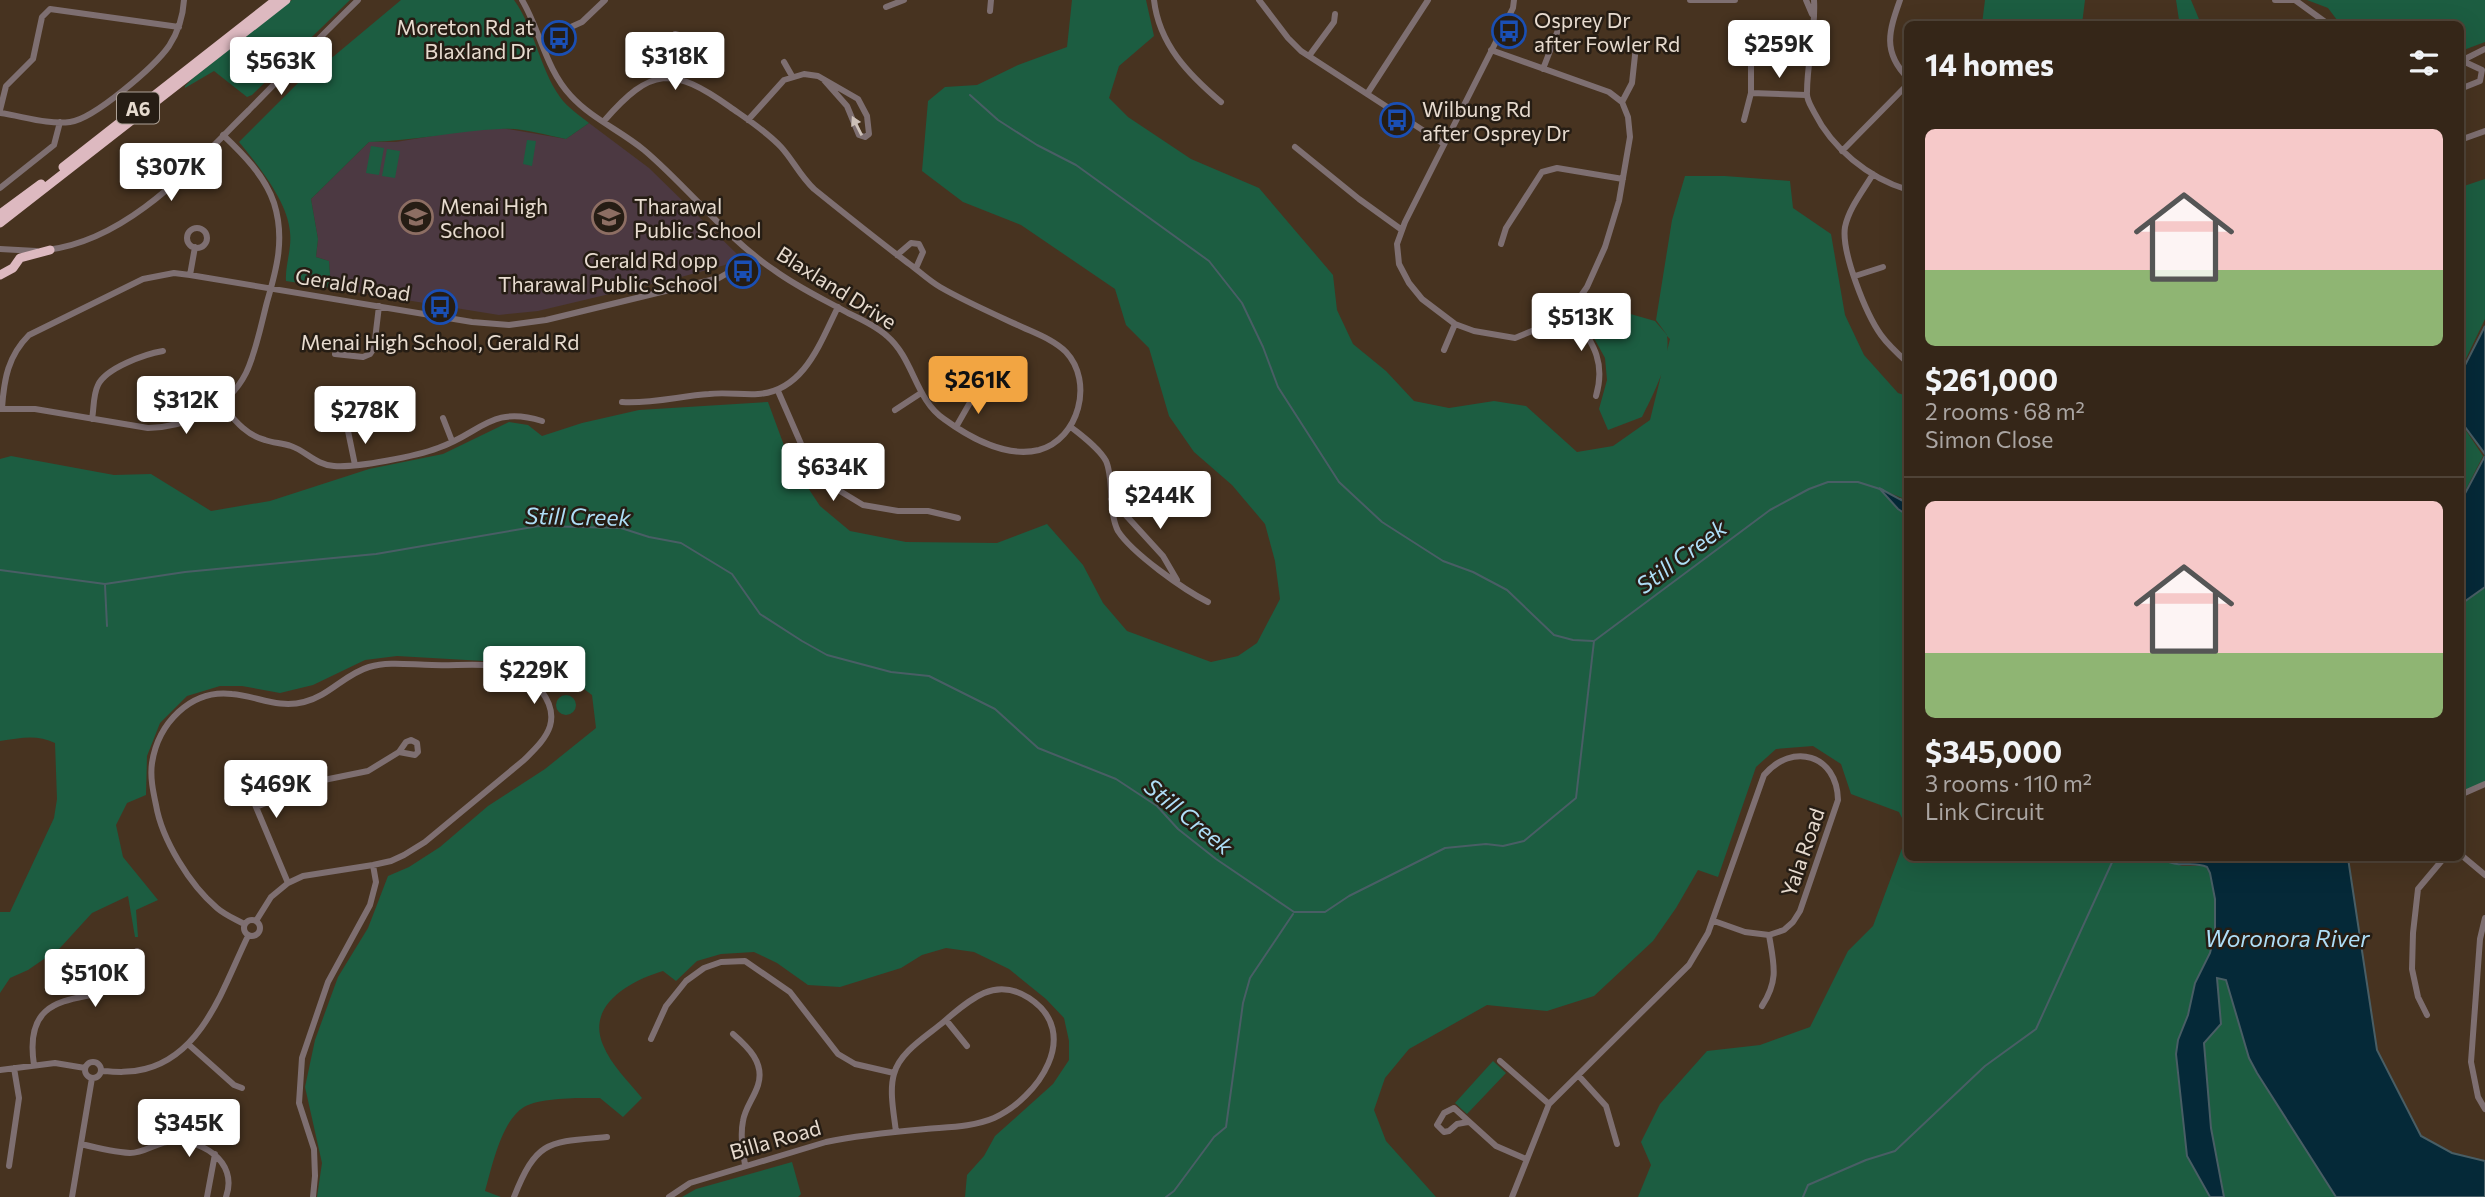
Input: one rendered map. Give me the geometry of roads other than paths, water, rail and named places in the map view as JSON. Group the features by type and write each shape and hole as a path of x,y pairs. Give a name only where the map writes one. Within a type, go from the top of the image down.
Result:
{"highway":[{"name":"A6","path":"0,214 276,0"},
{"name":"A6","path":"0,223 286,0"},
{"path":"0,275 13,268 20,258 50,250"}],"street":[{"path":"179,27 58,8 47,11 41,21 33,59 6,86 0,111 60,122 82,119 115,96 160,57 179,27 184,0"},
{"path":"4,249 50,250 87,240 125,220 154,200 358,0"},
{"name":"Blaxland Drive","path":"522,0 560,82 586,110 662,166 751,253 788,280 879,330 897,346 921,393 941,417 999,448 1029,452 1045,448 1071,427"},
{"path":"542,40 582,22 605,0"},
{"path":"886,7 904,0"},
{"path":"990,11 991,0"},
{"path":"1154,0 1160,30 1172,52 1221,102"},
{"path":"1259,0 1288,38 1308,56 1444,144"},
{"path":"1367,94 1427,0"},
{"path":"1491,50 1609,92 1622,102 1628,117 1630,137 1619,201 1605,247 1587,287 1571,310 1554,321 1515,338 1474,331 1455,324 1422,299 1399,264 1397,244 1402,230 1444,144 1491,50 1514,4 1520,0"},
{"path":"1690,0 1735,0"},
{"path":"1807,0 1814,19"},
{"path":"1814,0 1815,32 1806,95 1821,125 1842,151 1873,174 1904,188"},
{"path":"1900,0 1890,27 1890,50 1898,68 1904,74"},
{"path":"2275,0 2295,1 2324,21"},
{"path":"1308,56 1334,22 1335,14"},
{"path":"1542,69 1558,30"},
{"path":"675,34 711,44"},
{"path":"682,79 692,39"},
{"path":"1622,102 1632,83 1636,46"},
{"path":"2464,87 2480,81 2482,70 2467,63 2465,59 2485,49"},
{"path":"1744,120 1751,93 1751,53"},
{"path":"784,62 792,76"},
{"path":"748,120 784,80 804,74 818,75 847,106 859,135 865,137 869,134 870,126 858,99 824,80"},
{"path":"604,121 637,87 651,81 682,79 706,90 782,148 804,180 937,285 1044,337 1065,352 1077,371 1080,385 1078,413 1071,427 1106,461 1117,530 1131,547 1208,602"},
{"path":"1842,151 1904,89"},
{"path":"1751,93 1806,95"},
{"path":"0,188 54,145 60,122"},
{"path":"2464,139 2485,131"},
{"path":"1,409 35,409 148,428 160,427 185,423 220,403 240,383 248,368 280,247 274,204 258,173 223,135"},
{"path":"1295,147 1402,230"},
{"path":"1501,244 1506,228 1542,173 1557,168 1623,179"},
{"path":"1873,174 1849,216 1845,230 1846,251 1865,306 1876,327 1904,360"},
{"path":"897,255 911,243 919,244 923,252 916,268"},
{"path":"190,275 195,247"},
{"name":"Gerald Road","path":"1,409 10,359 29,335 143,279 174,272 490,324 528,323 719,278 738,267 751,253"},
{"path":"1855,276 1883,267"},
{"path":"335,354 363,357 370,354 374,348 379,306"},
{"path":"622,401 639,403 703,394 758,394 778,391 803,373 838,307"},
{"path":"1571,310 1600,360 1601,379 1596,396"},
{"path":"1444,350 1455,324"},
{"path":"92,419 96,391 105,376 149,353 163,351"},
{"path":"778,391 805,453 835,488 863,505 898,511 928,511 958,518"},
{"path":"956,427 976,392"},
{"path":"895,410 921,393"},
{"path":"220,403 242,428 258,438 291,446 328,466 355,465 434,450 505,416 520,415 542,421"},
{"path":"443,418 452,441"},
{"path":"348,431 355,465"},
{"path":"1111,499 1163,556 1180,584"},
{"path":"244,924 219,910 204,894 168,842 158,815 152,783 155,749 160,734 180,709 193,701 222,693 273,704 307,702 325,695 367,667 392,664 499,667 521,673 540,688 547,702 550,725 539,745 425,842 391,861 303,876 288,883 271,897 256,921"},
{"path":"256,807 319,780 368,771 399,752"},
{"name":"Yala Road","path":"1512,1197 1549,1104 1689,965 1714,921 1764,775 1773,764 1786,758 1816,759 1833,775 1838,787 1838,800 1800,911 1784,930 1769,935"},
{"path":"240,769 288,883"},
{"path":"2464,793 2485,784"},
{"path":"2464,857 2485,875"},
{"path":"2427,1015 2418,997 2412,969 2413,933 2418,889 2441,861"},
{"path":"313,1197 316,1176 314,1149 299,1103 302,1058 327,982 370,905 376,882 373,865"},
{"path":"2485,918 2471,1062 2474,1084 2485,1109"},
{"path":"256,921 260,925 259,933 254,937 248,936 243,930 244,924 256,921"},
{"path":"1714,921 1745,932 1769,935 1775,972 1774,984 1762,1006"},
{"path":"101,1071 147,1069 169,1059 188,1044 207,1019 248,936"},
{"path":"34,1065 31,1037 45,1010 58,1003 97,995 122,983 136,966 137,951"},
{"path":"651,1039 666,1006 686,981 713,965 745,961 790,992 838,1054 855,1064 894,1073 895,1132"},
{"name":"Billa Road","path":"669,1197 690,1183 826,1142 959,1126 996,1117 1015,1104 1040,1080 1053,1057 1051,1022 1040,1006 1019,992 1001,988 985,992 971,1000 913,1047 894,1073"},
{"path":"946,1020 967,1046"},
{"path":"733,1034 750,1049 759,1066 759,1084 743,1119 741,1138 745,1165"},
{"path":"188,1044 234,1085 242,1088"},
{"path":"1500,1061 1549,1104"},
{"path":"95,1062 99,1064 101,1071 97,1077 92,1078 85,1068 88,1063 95,1062"},
{"path":"0,1070 62,1064 85,1068"},
{"path":"9,1166 19,1098 14,1068"},
{"path":"1578,1075 1606,1105 1618,1144"},
{"path":"72,1197 92,1078"},
{"path":"1468,1122 1457,1124 1444,1132 1437,1125 1450,1108 1457,1111 1496,1146 1526,1158"},
{"path":"514,1197 526,1169 533,1158 544,1149 561,1141 607,1137"},
{"path":"81,1144 131,1153 175,1142 215,1154 228,1171 226,1197"},
{"path":"1,1154 10,1155"},
{"path":"208,1197 215,1154"}],"water":[{"path":"2485,326 2485,454 2464,427 2464,367"},
{"path":"2485,456 2485,587 2464,602 2464,495"},
{"path":"1879,488 1904,501 1904,513"},
{"name":"Woronora River","path":"2348,861 2377,1050 2421,1136 2452,1153 2485,1161 2485,1197 2336,1197 2257,1073 2249,1058 2226,980 2217,978 2221,1024 2204,1043 2211,1128 2224,1197 2210,1197 2187,1156 2176,1054 2195,983 2210,953 2215,933 2215,899 2207,867 2167,862"}],"waterway":[{"path":"970,95 998,120 1037,145 1076,165 1209,261 1242,303 1278,387 1339,482 1382,522 1443,561 1473,572 1507,590 1554,635 1593,641"},
{"name":"Still Creek","path":"0,570 105,584 185,572 376,554 539,526 621,528 681,543 732,574 760,614 802,641 827,655 891,672 929,676 995,709 1038,748 1116,779 1157,806 1178,829 1216,859 1294,912 1325,912 1349,896 1445,848 1486,844 1503,846 1524,841 1576,798 1594,641 1770,510 1809,489 1828,482 1858,482 1883,490"},
{"name":"Still Creek","path":"1900,499 1904,501"},
{"path":"105,585 107,626"},
{"path":"1803,1197 1808,1185 1866,1160 1895,1151 1985,1066 2036,1029 2113,861"},
{"path":"1166,1197 1174,1191 1214,1137 1226,1127 1243,1003 1250,978 1293,914"}],"place":[{"name":"Osprey Dr after Fowler Rd","path":"1509,31"},
{"name":"Moreton Rd at Blaxland Dr","path":"559,38"},
{"name":"Wilbung Rd after Osprey Dr","path":"1397,120"},
{"name":"Menai High School","path":"416,217"},
{"name":"Tharawal Public School","path":"609,217"},
{"name":"Gerald Rd opp Tharawal Public School","path":"743,271"},
{"name":"Menai High School, Gerald Rd","path":"440,307"}]}
